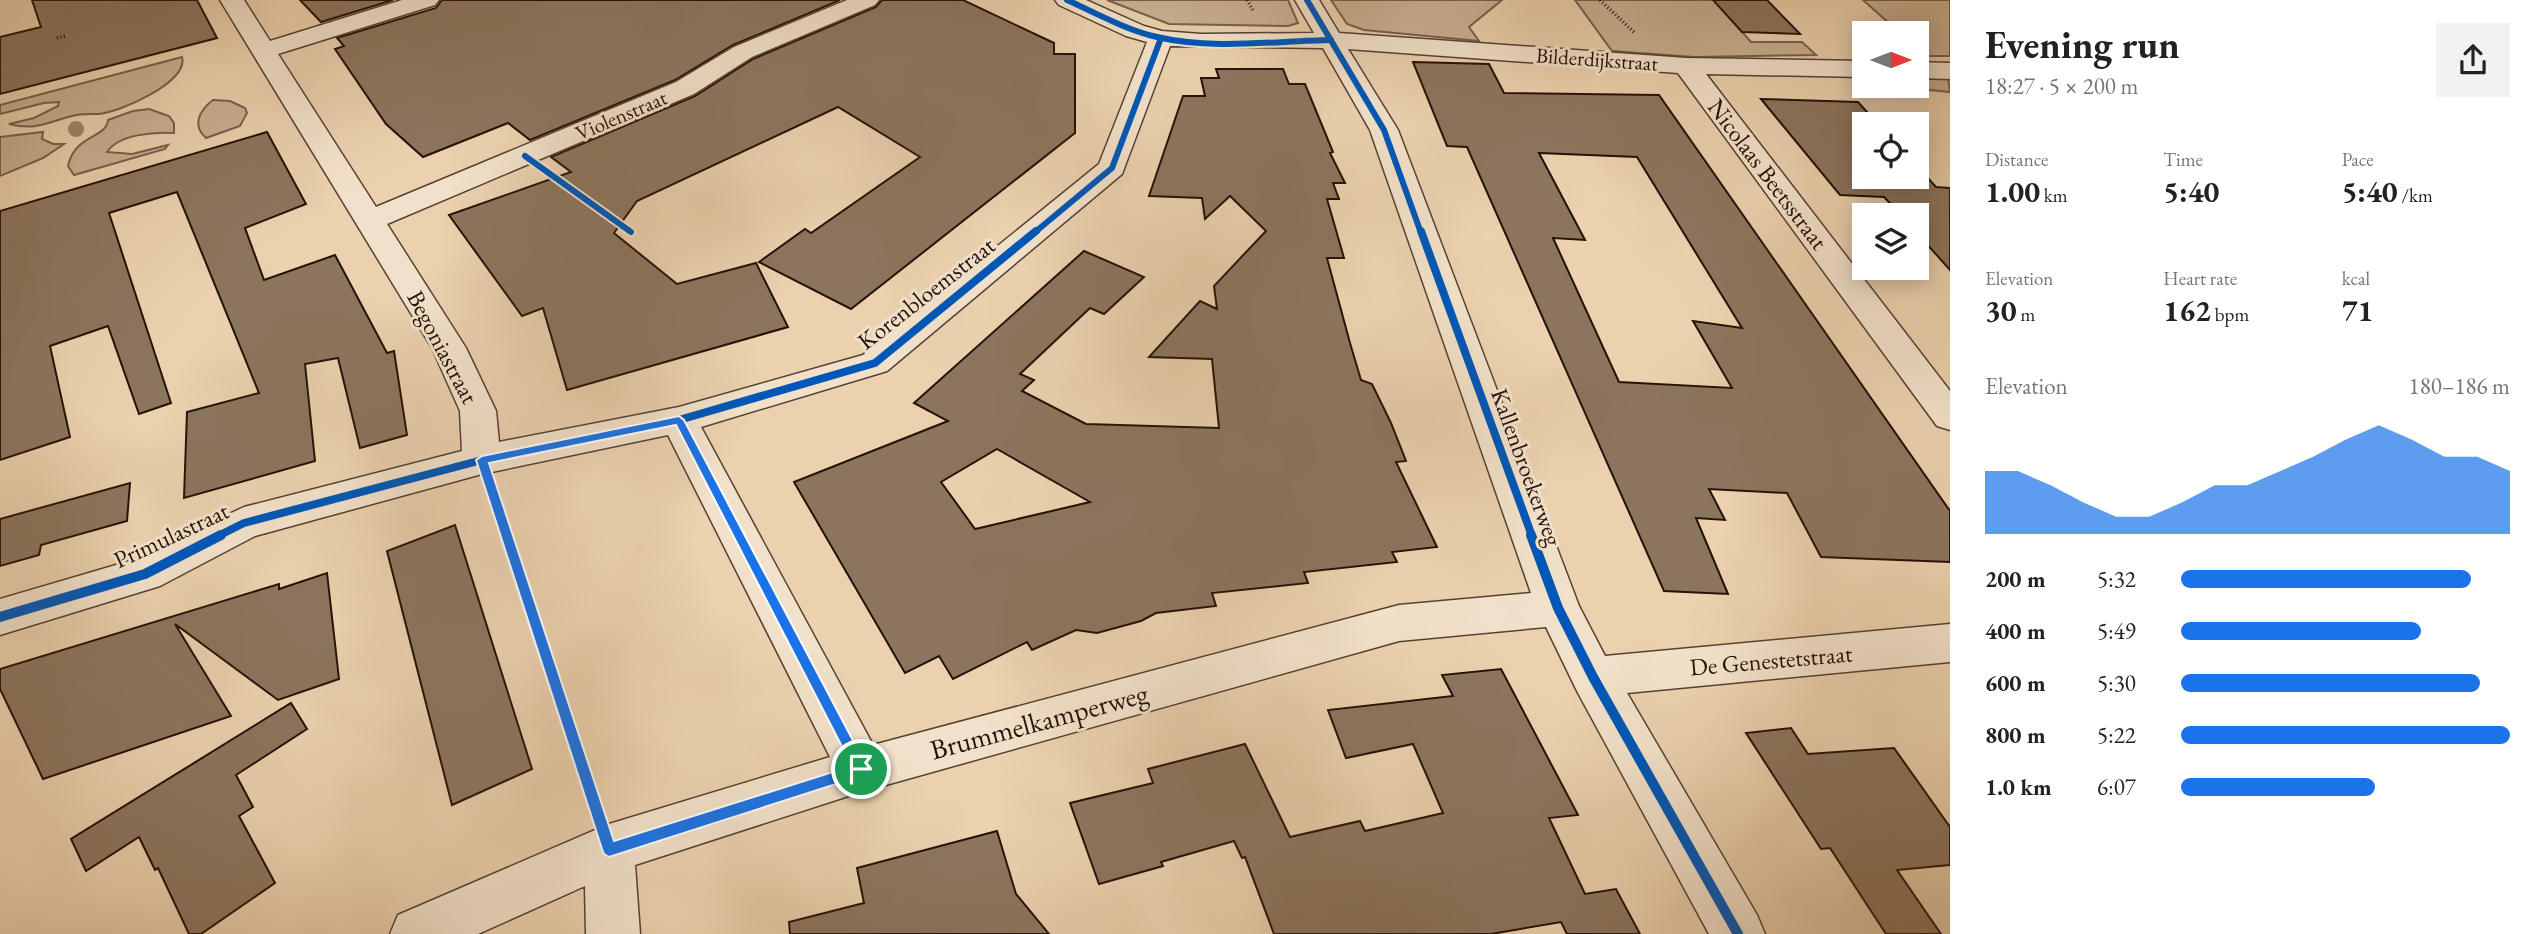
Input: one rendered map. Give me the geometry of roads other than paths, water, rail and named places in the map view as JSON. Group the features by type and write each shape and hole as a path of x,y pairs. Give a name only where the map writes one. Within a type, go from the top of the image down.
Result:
{"street":[{"name":"Begoniastraat","path":"232,0 449,348 478,411 482,460"},
{"path":"262,51 427,0"},
{"name":"Violenstraat","path":"370,220 685,88 743,52 867,0"},
{"name":"Bilderdijkstraat","path":"1067,0 1135,31 1161,38 1201,41 1331,40 1686,66 1852,69"},
{"name":"Kallenbroekerweg","path":"1307,0 1384,130 1558,608 1593,677 1738,934"},
{"name":"Korenbloemstraat","path":"482,460 679,420 874,363 1112,168 1161,38"},
{"name":"Nicolaas Beetsstraat","path":"1686,66 1950,416"},
{"path":"1929,70 1950,71"},
{"path":"679,420 861,769"},
{"name":"Primulastraat","path":"0,617 145,574 244,523 482,460"},
{"name":"Brummelkamperweg","path":"417,934 609,849 861,769 1399,623 1558,608"},
{"name":"De Genestetstraat","path":"1593,677 1950,643"},
{"path":"609,849 613,934"}]}
